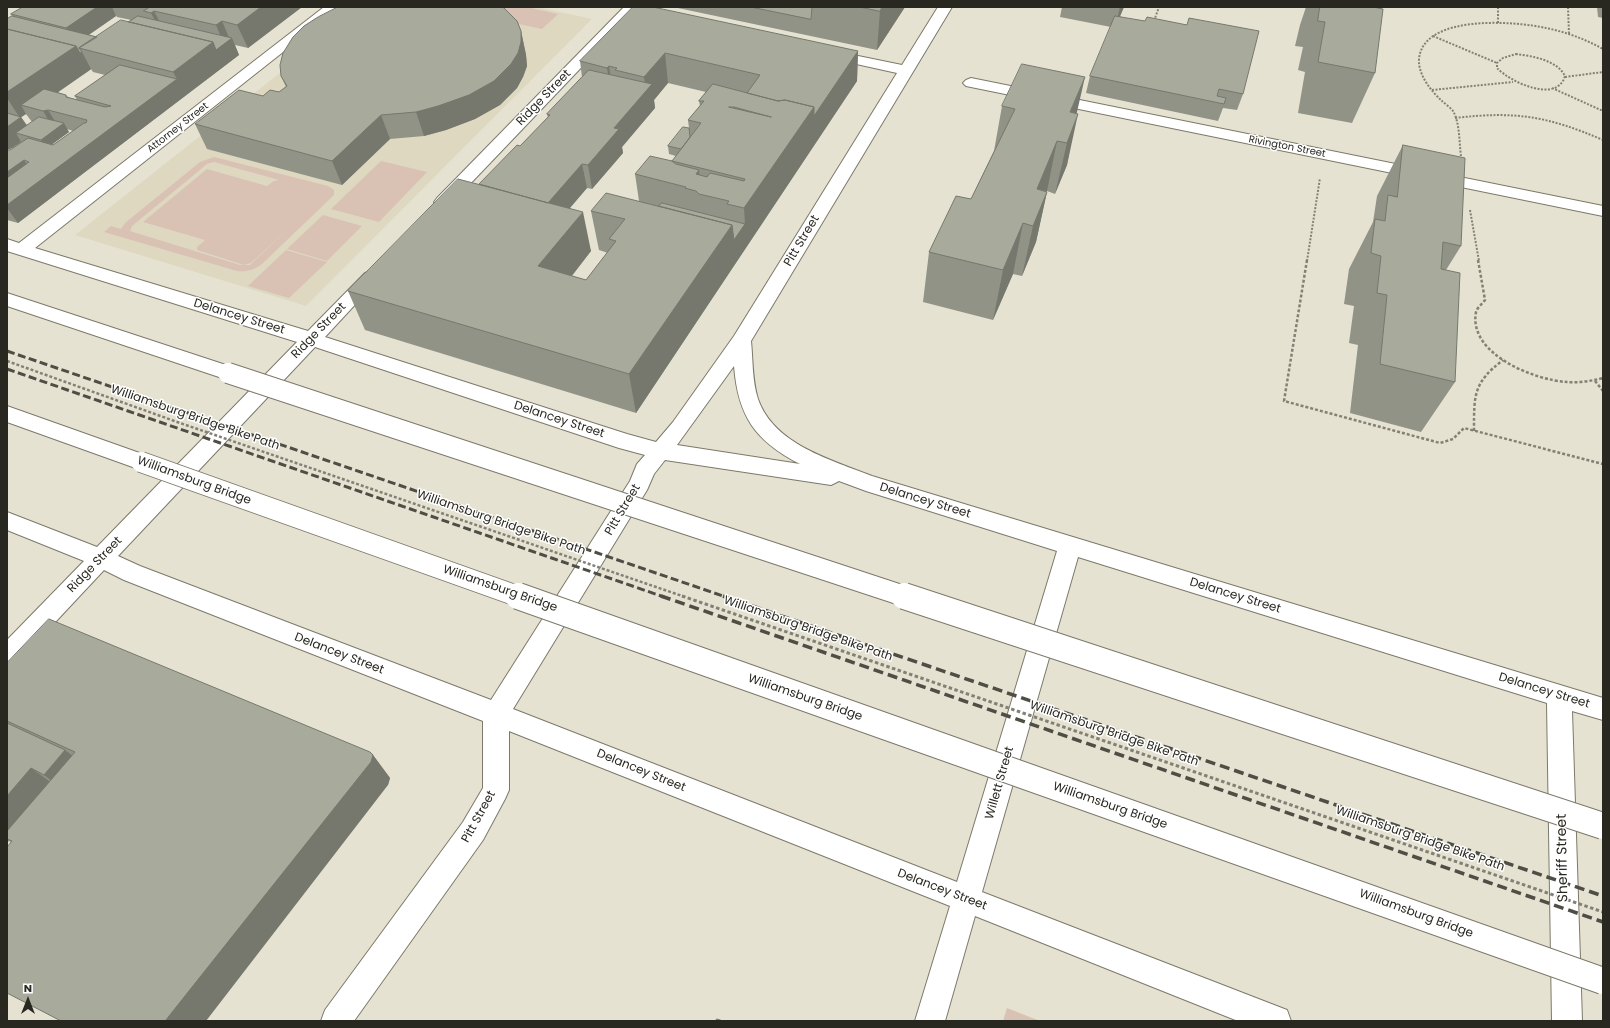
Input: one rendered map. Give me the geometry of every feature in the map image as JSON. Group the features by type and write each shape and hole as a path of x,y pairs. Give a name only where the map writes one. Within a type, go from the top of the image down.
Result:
{"main road":[{"name":"Attorney Street","path":"14,247 334,7"},
{"name":"Pitt Street","path":"336,1021 473,831 496,790 496,714 640,484 645,470 680,428 741,341 945,7"},
{"name":"Ridge Street","path":"432,214 629,10"},
{"path":"819,52 906,70"},
{"name":"Rivington Street","path":"971,83 1603,211"},
{"name":"Delancey Street","path":"14,247 311,339 626,442 660,451 866,483"},
{"name":"Ridge Street","path":"7,656 383,265"},
{"path":"7,299 1603,826"},
{"name":"Delancey Street","path":"741,341 748,399 757,417 780,443 800,455 866,483 1603,709"},
{"name":"Williamsburg Bridge","path":"7,414 1603,981"},
{"name":"Delancey Street","path":"7,521 101,558 132,573 496,714 1276,1021"},
{"name":"Willett Street","path":"930,1021 1070,545"},
{"name":"Sheriff Street","path":"1559,696 1567,1021"}],"path":[{"path":"1151,27 1159,7"},
{"path":"1498,7 1498,23"},
{"path":"1568,7 1569,34"},
{"path":"1603,49 1569,34 1537,26 1482,23 1450,28 1433,35 1422,47 1419,59 1422,75 1428,86 1454,111 1485,300 1476,312 1476,326 1484,342 1504,360 1522,371 1547,380 1581,384 1603,378"},
{"path":"1433,35 1497,63"},
{"path":"1497,63 1507,56 1526,55 1537,57 1556,66 1562,71 1565,77"},
{"path":"1497,63 1497,68 1500,73 1514,82 1533,88 1552,88 1559,86 1565,77"},
{"path":"1565,77 1603,72"},
{"path":"1432,90 1514,82"},
{"path":"1552,88 1603,111"},
{"path":"1455,118 1484,114 1508,113 1527,115 1554,120 1603,140"},
{"path":"1324,154 1284,401 1440,443 1453,439 1464,428 1603,464"},
{"path":"1474,431 1474,394 1481,379 1488,370 1504,360"},
{"name":"Williamsburg Bridge Bike Path","path":"7,361 210,433 1603,912"},
{"path":"1595,381 1603,391"}],"shaded area":[{"path":"363,7 537,7 592,19 306,306 75,235"},
{"path":"440,7 527,7 558,14 542,29"},
{"path":"214,157 328,186 334,190 334,195 262,264 247,271 237,271 104,232 111,226 121,229 125,223 200,162","holes":["214,162 279,180 274,181 267,186 207,169 143,222 205,240 197,247 197,250 244,265 130,231 132,226 207,164","287,230 250,265 244,265 251,263"]},
{"path":"381,161 427,172 379,222 331,209"},
{"path":"323,215 362,226 327,261 287,249"},
{"path":"286,250 327,262 289,298 248,286"},
{"path":"1007,1008 1040,1021 1003,1021"}],"building":[{"path":"23,7 97,7 66,28 11,14"},
{"path":"150,7 261,7 237,25 222,21 216,25 154,11 151,13 144,11"},
{"path":"338,7 502,7 517,21 521,31 521,42 518,53 511,64 494,81 469,95 438,106 416,112 381,115 332,161 195,124 239,90 263,96 270,90 279,92 287,86 281,76 280,65 283,53 293,37 304,26"},
{"path":"633,7 653,7 858,51 814,116 814,107 785,100 778,101 747,93 760,75 665,53 644,77 615,70 617,68 609,66 607,68 580,61"},
{"path":"751,7 812,7 811,19"},
{"path":"860,7 882,7 880,11"},
{"path":"1320,7 1373,7 1383,9 1375,73 1318,62 1325,22 1318,21"},
{"path":"12,16 97,37 79,48 82,52 80,53 76,46 7,29 7,19"},
{"path":"138,16 232,38 216,50 213,42 129,22"},
{"path":"1115,16 1145,21 1147,17 1187,25 1189,18 1259,31 1243,94 1219,89 1217,96 1226,98 1224,104 1090,76"},
{"path":"121,20 213,42 173,72 79,48"},
{"path":"7,29 76,46 7,92"},
{"path":"1022,64 1085,77 1070,112 1078,114 1067,143 1057,141 1037,189 1047,192 1033,226 1023,223 1003,270 929,252 956,196 971,199 1015,109 1002,106"},
{"path":"120,65 177,79 7,205 7,178 29,162 24,160 7,172 7,150 10,150 28,138 53,145 86,123 87,120 21,105 44,89 66,95 66,97 105,107 111,106 75,96"},
{"path":"589,70 652,84 614,128 619,129 588,165 582,164 548,203 479,184 517,145 520,146 550,115 547,114"},
{"path":"713,84 778,101 785,100 814,107 744,208 727,204 729,201 699,194 696,191 685,188 686,187 635,174 650,156 672,161 701,123 688,120 704,101 699,101","holes":["729,107 734,107 771,117","672,161 745,179 744,181 710,173 707,177 696,174 699,170 676,164"]},
{"path":"7,113 21,117 7,127"},
{"path":"39,117 64,123 41,140 16,133"},
{"path":"683,127 689,128 690,137 681,149 668,146"},
{"path":"1403,145 1465,158 1461,246 1443,242 1441,269 1460,273 1455,382 1380,364 1387,295 1377,293 1381,256 1371,253 1375,219 1385,221 1388,195 1397,197"},
{"path":"458,179 583,212 538,266 586,280 616,241 609,239 625,219 591,211 606,193 732,225 629,374 348,291"},
{"path":"662,203 745,224 734,240 732,225 659,206"},
{"path":"49,619 370,752 373,755 371,762 165,1021 61,1021 7,993 7,847 12,841 7,839 7,831 75,752 7,721 7,663"},
{"path":"7,723 65,750 44,775 31,768 7,796"}],"railway":[{"path":"7,351 726,597"},
{"path":"7,369 664,597"},
{"path":"661,596 1603,922"},
{"path":"723,596 1603,896"}]}
